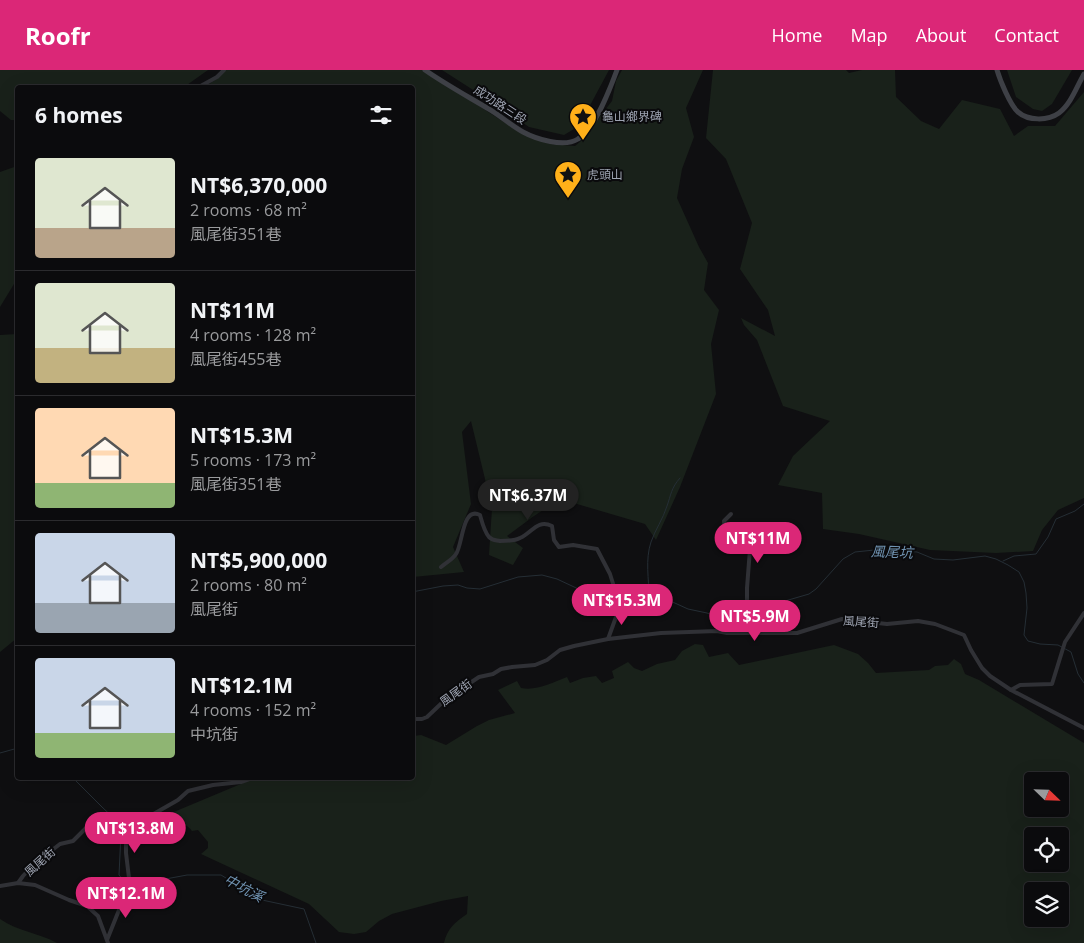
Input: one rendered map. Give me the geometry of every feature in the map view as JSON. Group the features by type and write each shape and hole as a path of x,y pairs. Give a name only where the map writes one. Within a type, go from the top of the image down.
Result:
{"street":[{"path":"202,85 217,77 224,70"},
{"name":"成功路三段","path":"425,70 524,133 533,137 563,143 576,140 586,132 606,99 616,70"},
{"path":"998,70 1005,90 1018,112 1029,118 1040,119 1059,113 1069,101 1084,74"},
{"path":"442,567 458,552 465,522 472,514 480,515 486,532 493,540 519,539 536,526 544,524 552,526 554,540 559,547 573,545 598,549 610,574 620,606 608,639"},
{"path":"731,514 724,521 727,533 733,540 749,545 750,548 747,588 747,632"},
{"path":"1011,690 1020,685 1052,684 1064,645 1084,613"},
{"name":"風尾街","path":"415,720 427,717 446,699 478,677 493,674 501,669 535,665 547,660 560,650 574,646 608,639 661,633 717,630 728,633 797,633 842,619 887,624 918,621 934,624 964,635 982,668 990,676 1011,690 1084,728"},
{"path":"107,942 128,890 126,832 178,800 188,791 213,784 246,780"},
{"name":"風尾街","path":"18,883 33,865 60,844 73,841 87,827 126,832"},
{"path":"0,886 18,883 35,885 87,906 98,916 107,942"}],"shaded area":[{"path":"0,70 208,70 187,85 15,85 15,120 11,120 0,111"},
{"path":"226,70 423,70 521,133 550,144 575,146 612,101 616,81 622,70 703,70 686,108 694,137 682,169 677,198 708,263 704,290 719,310 711,344 716,394 680,487 656,540 645,524 560,499 507,536 523,548 513,565 489,555 492,508 471,421 462,432 471,504 453,547 464,572 415,577 415,85 207,85"},
{"path":"442,70 609,70 579,126 564,135 529,127"},
{"path":"713,70 846,70 849,73 862,70 895,70 896,97 921,121 939,129 962,100 1000,109 1014,136 1028,126 1055,126 1084,92 1084,498 1058,510 1042,530 1033,551 996,553 930,550 859,534 823,529 822,493 778,485 793,456 830,421 783,406 757,340 744,325 741,318 775,336 768,310 740,269 752,223 726,159 706,138"},
{"path":"1007,70 1072,70 1052,104 1042,111 1033,109 1016,97"},
{"path":"15,167 15,282 0,307 0,172"},
{"path":"15,334 15,640 0,652 0,335"},
{"path":"695,644 703,645 709,657 728,653 739,665 834,645 858,654 876,673 929,670 935,666 948,665 954,659 961,664 965,674 979,680 1084,743 1084,943 444,943 452,926 467,914 468,896 392,914 379,921 366,932 354,934 339,932 309,904 201,854 208,848 208,842 198,830 192,831 184,824 167,828 169,814 250,780 415,780 415,736 421,735 446,745 489,720 515,713 498,690 517,681 521,688 527,689 544,686 567,677 570,683 596,676 602,683 614,678 612,671 628,662 634,668 642,671 657,664 675,660 682,651"},
{"path":"0,919 14,926 57,943 0,943"}],"waterway":[{"path":"649,597 649,549 673,488 680,478"},
{"path":"1003,561 1014,556 1036,554 1048,537 1056,519 1075,511 1084,504"},
{"name":"風尾坑","path":"415,591 458,585 480,589 518,577 542,575 605,598 653,597 666,599 688,609 707,613 757,630 766,626 775,610 785,601 809,594 816,589 843,559 855,552 884,549 917,552 934,559 953,560 985,556 996,559 1019,572 1024,582 1026,593 1027,608 1024,635 1028,641 1058,645 1071,652 1078,674 1084,683"},
{"name":"中坑溪","path":"0,753 15,749"},
{"name":"中坑溪","path":"75,780 121,825 121,829"},
{"name":"中坑溪","path":"121,833 119,875 126,882"},
{"name":"中坑溪","path":"130,883 133,885 143,885 187,875 221,875 262,900 304,909 316,943"}],"place":[{"name":"龜山鄉界碑","path":"583,141"},
{"name":"虎頭山","path":"568,199"}]}
